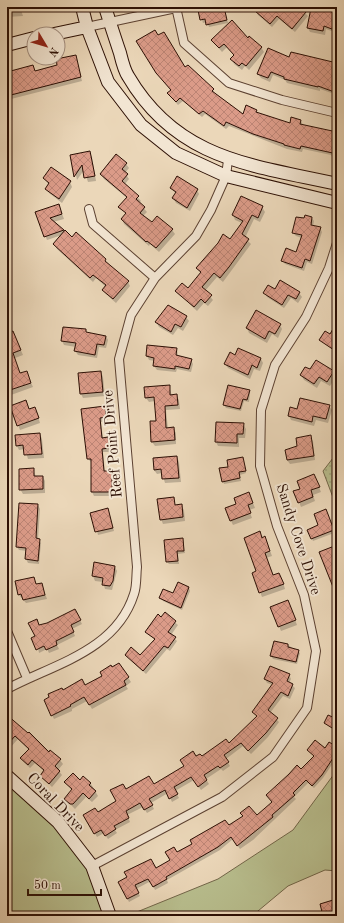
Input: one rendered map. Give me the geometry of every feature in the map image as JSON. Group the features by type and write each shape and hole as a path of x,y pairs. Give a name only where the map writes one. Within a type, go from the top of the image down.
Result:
{"street":[{"path":"82,7 87,27 108,82 141,125 176,153 226,176 337,203"},
{"path":"105,7 127,75 147,105 169,126 193,144 228,160 337,184"},
{"path":"66,31 176,8 184,43 229,83 282,100 337,113"},
{"path":"7,45 26,40"},
{"name":"Reef Point Drive","path":"7,689 27,678 74,658 100,642 122,620 134,594 137,567 119,359 131,315 155,278 196,236 211,210 226,176 228,160"},
{"path":"89,210 93,224 155,278"},
{"name":"Sandy Cove Drive","path":"92,866 222,797 273,757 307,708 316,650 304,595 278,526 260,466 261,410 275,365 306,317 329,268 337,243"},
{"path":"7,631 27,678"},
{"name":"Coral Drive","path":"7,776 58,822 92,866 110,916"}],"green space":[{"path":"333,458 337,464 337,508 323,471"},
{"path":"337,770 337,871 325,870 288,886 252,916 127,916 218,879 293,830"},
{"path":"10,779 92,866 110,916 7,916 7,781"}],"building":[{"path":"211,7 224,7 227,20 206,25 205,19 200,20 198,10"},
{"path":"259,7 300,7 306,12 292,29 277,16 270,24 255,11"},
{"path":"311,8 337,12 337,31 324,26 323,31 307,28"},
{"path":"232,20 248,38 249,36 262,47 246,66 242,63 239,66 230,59 234,55 224,44 219,48 211,40"},
{"path":"155,30 158,35 164,32 185,67 188,65 214,89 212,91 243,114 246,105 257,110 256,112 290,123 291,117 301,120 300,124 337,132 337,154 301,146 300,149 284,145 253,134 226,122 224,126 203,111 199,114 180,98 176,102 167,93 171,90 156,73 136,41"},
{"path":"268,48 289,57 291,52 337,63 337,93 318,86 284,79 284,77 271,72 268,78 257,74"},
{"path":"76,55 81,77 7,96 7,72 29,66 33,66 35,71 53,66 66,66 66,57"},
{"path":"90,151 95,176 84,178 82,165 74,177 70,155"},
{"path":"116,154 127,163 122,169 128,174 122,181 139,196 136,199 145,207 140,213 152,222 157,216 173,229 156,248 147,241 146,242 121,219 126,213 118,207 127,197 100,174"},
{"path":"51,167 71,181 59,199 45,189 49,183 43,178"},
{"path":"177,176 198,189 187,208 172,198 176,192 170,188"},
{"path":"241,196 263,206 258,218 252,215 242,234 249,239 229,267 220,278 214,273 202,287 212,295 205,303 201,299 194,307 175,291 182,283 188,288 201,272 196,268 218,243 223,234 230,239 243,221 232,215"},
{"path":"59,204 62,214 50,218 64,230 44,237 35,212"},
{"path":"305,215 312,217 311,225 321,227 310,261 305,259 302,268 281,261 286,248 296,252 302,235 292,233 296,217 304,218"},
{"path":"65,230 72,237 76,232 106,259 105,261 129,281 113,299 102,290 106,285 93,275 90,278 53,244"},
{"path":"280,280 300,292 296,299 288,295 282,305 263,293 268,285 275,289"},
{"path":"168,305 187,316 181,327 175,324 171,332 155,322"},
{"path":"256,310 281,324 275,334 269,331 265,339 246,328"},
{"path":"337,322 337,352 319,340 325,331 330,334"},
{"path":"63,327 86,329 86,332 106,336 104,345 97,344 95,355 74,351 76,343 61,341"},
{"path":"13,331 21,350 13,353 20,373 27,371 31,383 7,391 7,333"},
{"path":"147,345 177,348 176,355 192,359 189,369 175,366 175,369 153,366 154,358 146,356"},
{"path":"238,348 261,358 257,368 252,365 248,375 224,364 230,352 235,355"},
{"path":"316,360 334,371 327,382 319,377 314,384 300,375 305,367 310,369"},
{"path":"101,371 103,392 80,394 78,373"},
{"path":"170,385 170,395 177,394 178,405 165,406 166,428 174,427 175,440 151,442 150,421 156,421 154,397 145,398 144,387"},
{"path":"228,385 250,390 247,400 243,399 240,409 223,405"},
{"path":"300,398 330,405 326,419 313,416 312,422 288,416 290,407 297,409"},
{"path":"26,400 29,409 35,407 39,418 17,426 10,406"},
{"path":"105,406 106,417 100,418 102,438 108,437 109,448 102,449 104,471 112,471 112,492 91,492 91,459 87,459 81,409"},
{"path":"216,422 244,423 243,434 237,434 237,443 215,442"},
{"path":"40,433 42,454 24,455 23,445 16,446 15,435"},
{"path":"311,435 314,456 287,460 285,450 297,446 296,438"},
{"path":"177,456 179,478 162,479 161,469 154,470 153,458"},
{"path":"243,457 246,471 239,472 240,478 222,482 219,468 228,467 227,460"},
{"path":"34,468 34,476 43,476 43,489 19,490 19,469"},
{"path":"314,474 320,487 311,490 313,497 298,503 293,491 300,489 297,481"},
{"path":"249,492 253,503 248,505 251,513 230,521 225,508 236,504 234,498"},
{"path":"174,497 175,505 182,504 183,517 160,520 157,499"},
{"path":"19,503 38,504 36,538 40,539 38,561 25,559 26,548 16,547"},
{"path":"108,508 113,528 95,532 90,513"},
{"path":"326,509 334,530 311,539 307,530 318,525 314,514"},
{"path":"260,531 262,538 265,536 270,551 265,553 273,575 279,573 284,584 259,593 252,573 256,571 244,538"},
{"path":"183,538 184,551 177,551 178,561 166,562 164,540"},
{"path":"337,545 337,597 319,552"},
{"path":"94,562 115,566 113,581 110,586 102,585 103,578 92,576"},
{"path":"34,577 36,584 42,583 45,595 23,600 21,594 18,595 15,581"},
{"path":"178,582 189,587 181,608 159,598 163,589 173,593"},
{"path":"288,600 296,620 278,627 270,607"},
{"path":"75,609 81,620 71,625 74,632 56,641 57,645 46,650 44,646 36,650 31,638 35,636 28,623 37,619 39,625 47,623"},
{"path":"165,612 176,621 168,632 176,637 168,648 164,646 143,671 125,655 131,647 140,655 155,639 145,632 158,614 161,617"},
{"path":"274,641 288,644 288,647 299,650 296,662 270,656"},
{"path":"119,663 129,677 124,681 126,685 89,705 84,697 70,705 71,706 51,716 44,700 49,697 48,694 62,688 63,690 82,679 85,685 102,676 100,672 111,665 112,667"},
{"path":"270,666 290,674 287,681 293,684 288,696 281,692 268,710 278,718 266,733 248,751 241,743 224,755 229,762 220,768 218,766 204,775 207,780 198,787 191,777 174,787 178,794 169,799 165,790 149,799 153,805 144,810 140,803 126,811 129,818 114,826 116,829 105,836 101,830 94,834 83,815 95,808 98,812 116,801 110,790 123,784 126,789 149,776 154,784 184,766 180,760 193,751 196,756 200,754 202,756 226,739 229,743 257,716 252,712 273,683 264,679"},
{"path":"7,715 28,733 29,732 49,752 50,750 61,759 55,766 60,771 49,784 40,776 44,770 32,760 28,765 20,758 29,749 15,736 7,745"},
{"path":"328,715 337,719 337,731 324,723"},
{"path":"315,740 325,748 329,742 337,747 337,752 322,775 312,786 306,780 293,793 295,795 272,815 273,817 237,846 231,837 218,847 166,877 167,879 153,887 148,879 135,885 139,893 127,899 118,882 127,877 124,872 151,859 156,868 170,860 165,852 174,847 177,852 192,844 190,840 225,820 229,825 243,816 240,813 249,806 257,815 272,802 266,795 297,765 301,769 314,756 307,750"},
{"path":"73,773 80,780 83,776 91,783 89,785 96,791 89,799 83,793 73,804 70,804 64,799 72,789 64,782"},
{"path":"333,900 337,916 323,916 320,904"}]}
